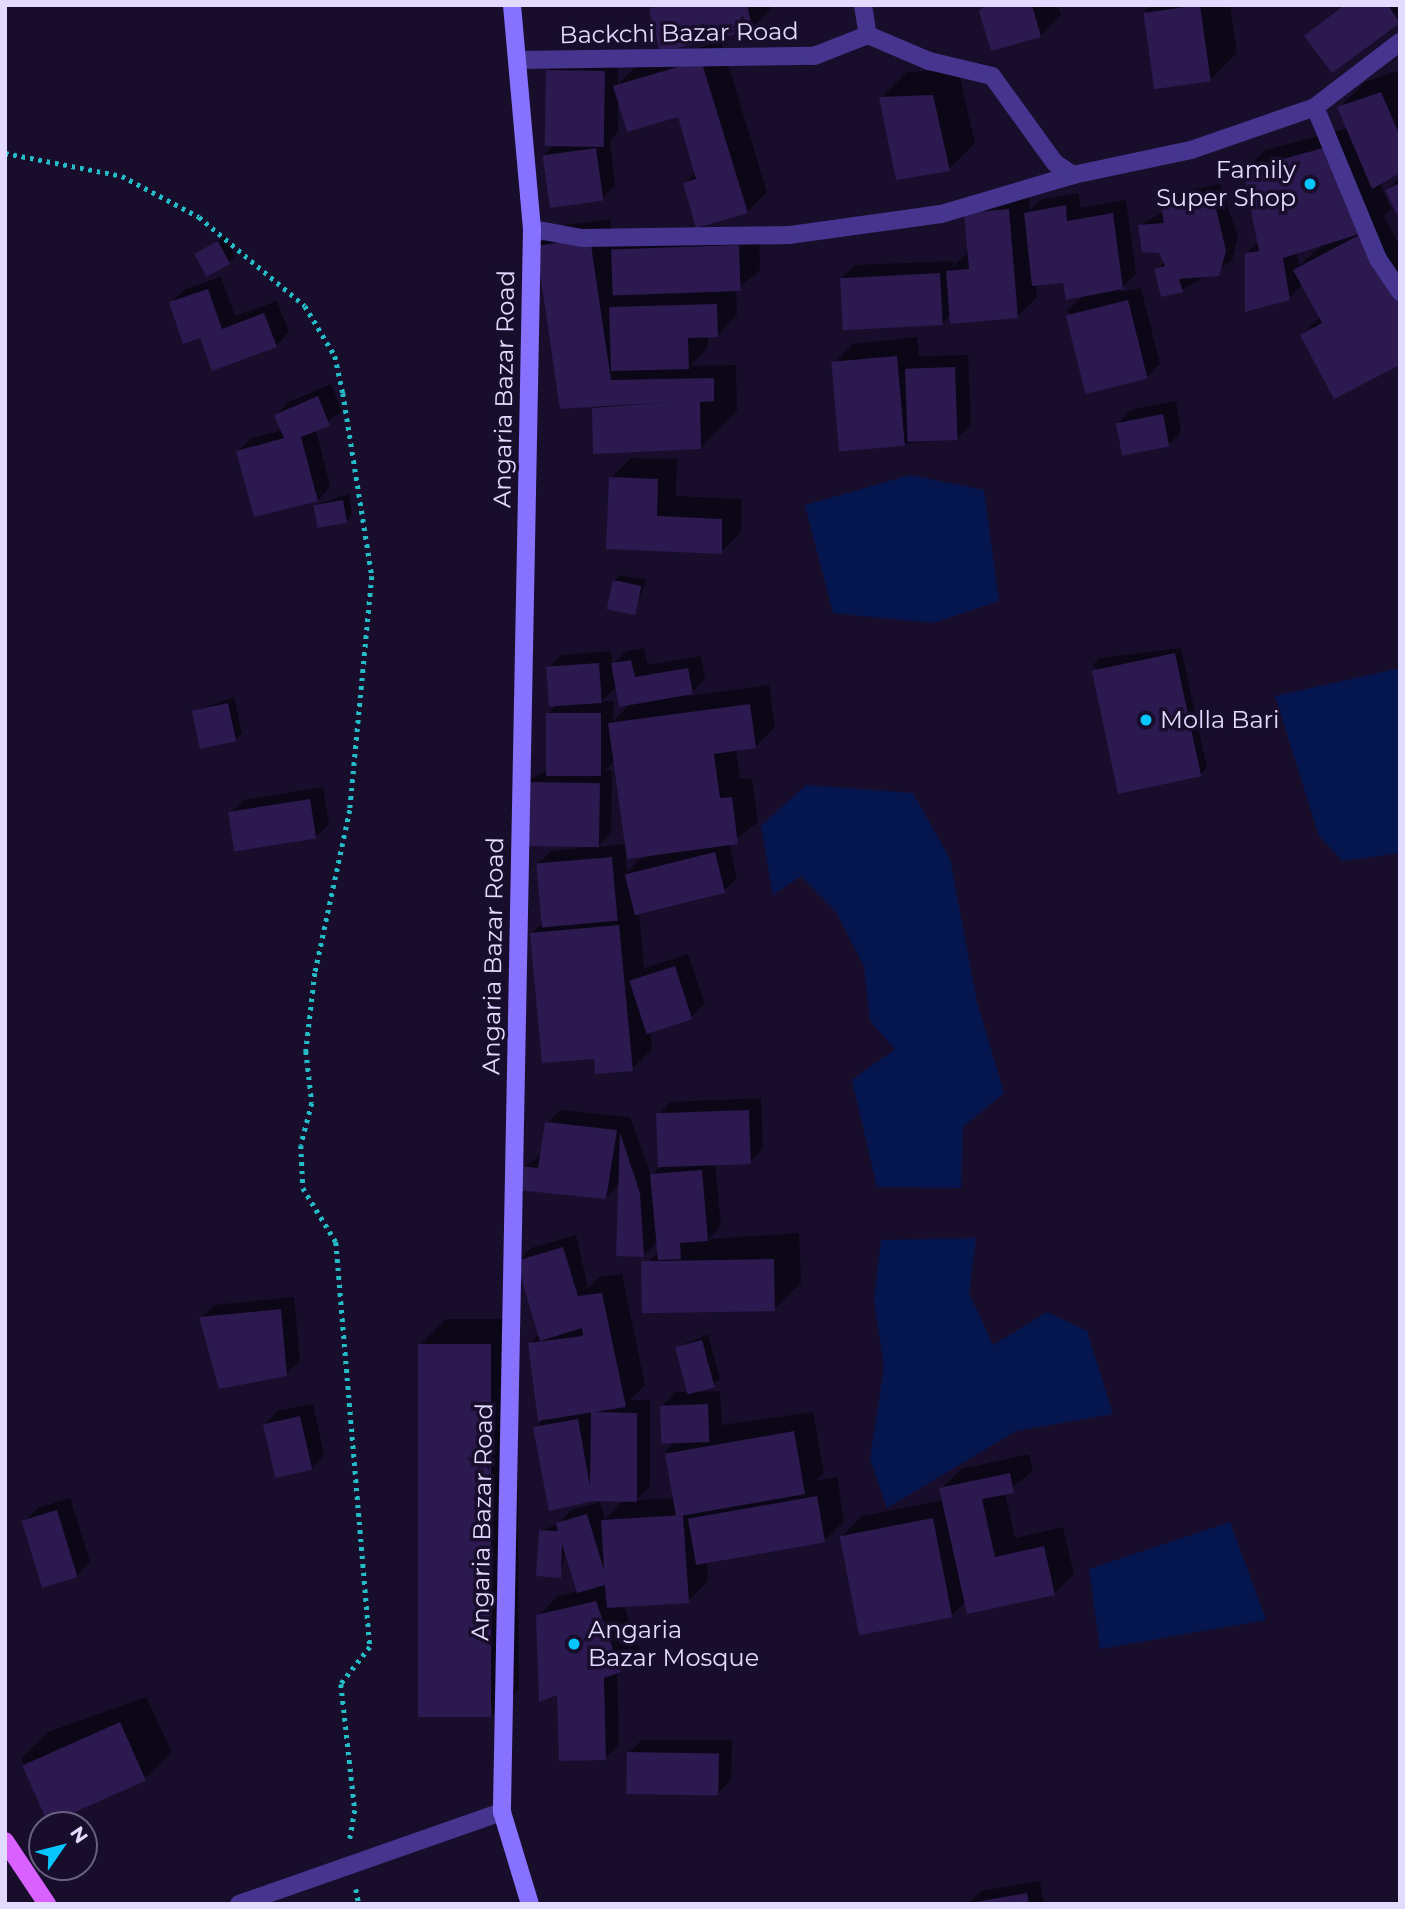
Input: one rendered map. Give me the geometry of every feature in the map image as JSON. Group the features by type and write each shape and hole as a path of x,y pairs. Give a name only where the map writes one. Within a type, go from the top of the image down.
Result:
{"main road":[{"name":"Angaria Bazar Road","path":"512,5 532,229 502,1812 530,1904"},
{"path":"5,1841 47,1904"}],"street":[{"path":"863,5 868,36 929,61 992,76 1055,163 1073,175"},
{"name":"Backchi Bazar Road","path":"518,60 814,56 868,36"},
{"path":"532,229 582,238 790,235 941,214 1073,175 1191,150 1315,107 1400,42"},
{"path":"1315,107 1378,259 1400,292"},
{"path":"239,1904 502,1812"}],"path":[{"path":"5,153 122,176 199,217 305,306 335,356 343,393 372,576 350,810 315,973 306,1051 312,1103 301,1145 303,1188 336,1242 369,1622 370,1647 341,1684 355,1810 349,1834 356,1863"}],"shaded area":[{"path":"910,475 984,490 999,601 933,623 833,613 805,505"},
{"path":"1400,668 1400,853 1343,861 1319,836 1275,696"},
{"path":"806,785 913,793 950,859 977,1002 1004,1093 963,1127 961,1188 877,1187 852,1080 895,1049 870,1021 864,966 836,912 801,876 773,895 761,826"},
{"path":"976,1238 969,1293 993,1345 1047,1312 1087,1331 1113,1414 1016,1431 887,1508 870,1459 884,1367 874,1300 881,1240"},
{"path":"1230,1522 1266,1620 1100,1649 1089,1569"}],"building":[{"path":"662,5 747,5 753,30 660,52 649,9"},
{"path":"987,5 1032,5 1041,37 991,51 979,11"},
{"path":"1200,5 1211,81 1154,89 1144,13"},
{"path":"1344,5 1388,5 1400,23 1332,73 1304,36"},
{"path":"701,60 748,213 696,228 683,183 696,179 678,117 627,132 613,86"},
{"path":"546,70 605,71 604,147 545,146"},
{"path":"1381,92 1400,136 1400,173 1372,189 1337,107"},
{"path":"933,95 950,171 896,180 879,97"},
{"path":"1338,144 1372,230 1283,258 1290,300 1245,312 1245,253 1259,251 1243,170"},
{"path":"596,148 603,200 550,208 543,156"},
{"path":"1400,183 1400,221 1385,190"},
{"path":"1207,196 1215,204 1226,251 1219,276 1179,279 1183,292 1161,297 1154,269 1165,266 1159,253 1142,252 1138,225 1164,223 1161,205"},
{"path":"1066,205 1067,221 1113,213 1123,289 1066,300 1063,283 1032,286 1024,213"},
{"path":"1009,209 1018,318 950,324 946,271 969,269 964,213"},
{"path":"1363,233 1400,303 1400,365 1334,399 1300,335 1322,323 1293,270"},
{"path":"590,238 611,380 714,378 714,401 700,402 701,449 593,454 592,408 671,402 560,409 536,246"},
{"path":"218,241 230,264 206,277 194,254"},
{"path":"739,245 741,291 613,295 611,249"},
{"path":"940,273 943,325 843,330 840,278"},
{"path":"208,289 222,329 264,313 277,347 212,371 200,338 183,344 169,302"},
{"path":"1128,300 1148,379 1085,394 1066,315"},
{"path":"717,304 718,337 688,338 689,369 611,371 609,307"},
{"path":"897,356 905,446 839,451 831,362"},
{"path":"955,367 958,440 908,442 905,369"},
{"path":"318,396 330,426 301,437 318,501 254,517 236,451 284,438 274,415"},
{"path":"1163,414 1169,446 1122,456 1116,423"},
{"path":"609,477 658,479 657,516 722,519 722,554 606,549"},
{"path":"343,500 347,523 317,528 313,505"},
{"path":"613,580 641,586 635,615 607,609"},
{"name":"Molla Bari","path":"1175,653 1201,776 1118,794 1092,671"},
{"path":"631,660 635,677 688,668 693,694 619,707 611,663"},
{"path":"599,663 602,703 549,707 546,667"},
{"path":"228,703 236,741 200,749 192,711"},
{"path":"750,704 756,748 714,754 720,798 732,797 738,844 627,859 608,723"},
{"path":"546,713 601,713 601,776 546,776"},
{"path":"526,782 600,783 599,847 525,846"},
{"path":"310,799 316,839 234,851 228,812"},
{"path":"715,852 725,893 635,915 625,874"},
{"path":"612,857 618,921 542,927 536,864"},
{"path":"619,925 633,1071 595,1074 594,1059 542,1063 530,933"},
{"path":"675,966 692,1019 647,1034 629,981"},
{"path":"749,1110 751,1164 658,1167 656,1113"},
{"path":"545,1122 617,1130 606,1199 517,1190 521,1166 538,1168"},
{"path":"620,1133 640,1193 644,1257 616,1256"},
{"path":"702,1170 708,1241 680,1243 681,1259 658,1260 650,1174"},
{"path":"563,1247 578,1296 602,1293 626,1407 538,1421 528,1343 583,1336 582,1328 540,1341 516,1261"},
{"path":"774,1259 775,1311 642,1313 641,1261"},
{"path":"281,1309 287,1376 219,1389 199,1317"},
{"path":"702,1340 715,1387 688,1395 675,1347"},
{"path":"418,1344 491,1344 491,1717 418,1717"},
{"path":"708,1404 709,1442 661,1444 660,1406"},
{"path":"591,1412 637,1413 637,1502 593,1501 549,1511 533,1427 578,1419 590,1486"},
{"path":"300,1416 312,1470 275,1478 263,1425"},
{"path":"794,1431 805,1494 676,1517 665,1454"},
{"path":"1010,1473 1014,1493 982,1499 995,1557 1044,1546 1055,1595 967,1614 939,1488"},
{"path":"817,1496 825,1542 696,1565 688,1519"},
{"path":"57,1510 77,1577 42,1588 22,1521"},
{"path":"587,1514 604,1570 601,1520 683,1515 689,1603 607,1608 605,1585 577,1593 562,1544 561,1578 536,1576 539,1530 558,1531 556,1523"},
{"path":"933,1518 952,1617 859,1635 840,1536"},
{"name":"Angaria Bazar Mosque","path":"596,1601 621,1672 604,1678 606,1760 559,1761 557,1695 539,1702 536,1615"},
{"path":"120,1722 146,1780 77,1811 42,1811 22,1766"},
{"path":"627,1752 719,1754 718,1796 626,1794"},
{"path":"1027,1893 1029,1904 976,1904 976,1902"}],"place":[{"name":"Family Super Shop","path":"1310,184"},
{"name":"Molla Bari","path":"1146,720"},
{"name":"Angaria Bazar Mosque","path":"574,1644"}]}
